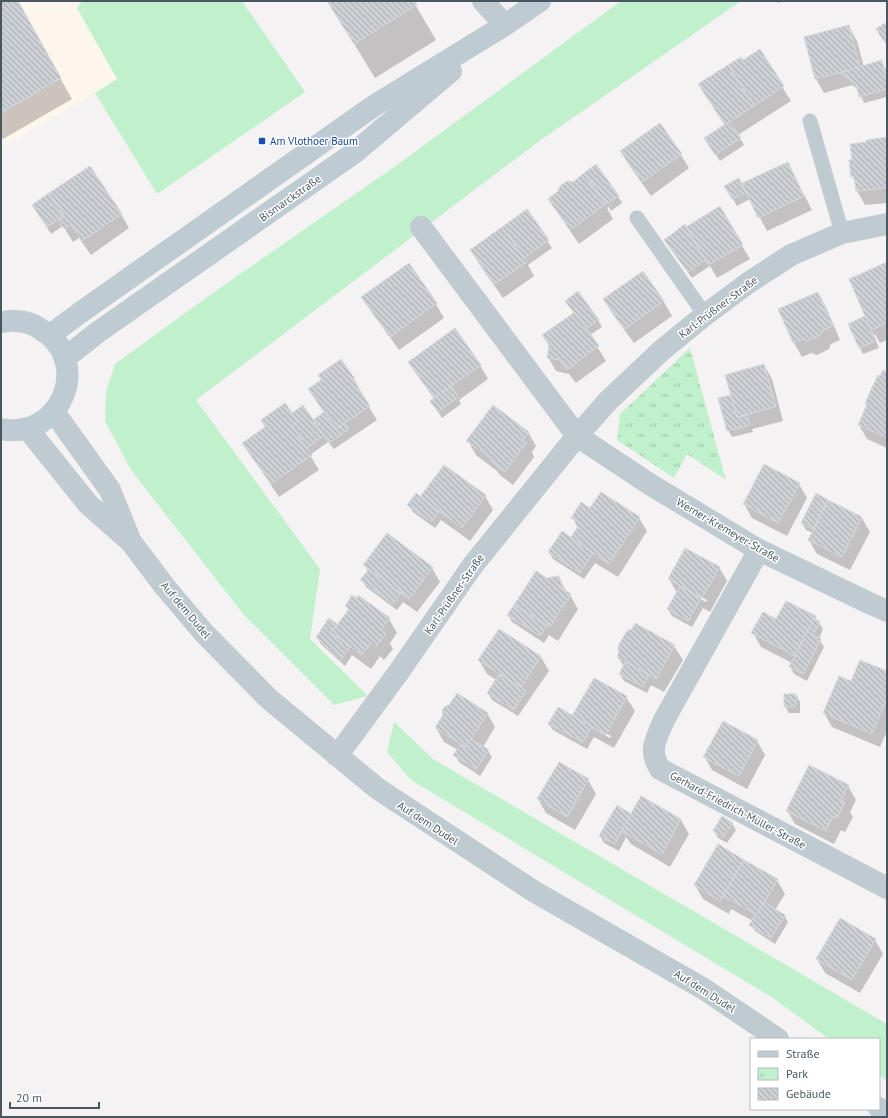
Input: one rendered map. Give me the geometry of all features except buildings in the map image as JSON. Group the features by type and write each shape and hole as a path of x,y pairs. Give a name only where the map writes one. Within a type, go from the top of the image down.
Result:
{"main road":[{"name":"Bismarckstraße","path":"50,335 374,105 505,25 540,1"},
{"name":"Bismarckstraße","path":"65,358 98,332 354,153 505,25"},
{"path":"1,322 16,321 35,325 50,335 59,346 65,358 67,382 64,396 54,412 43,422 28,428 11,431 1,429"}],"street":[{"path":"483,1 505,25"},
{"name":"Karl-Prüßner-Straße","path":"337,756 398,673 473,565 577,436 608,401 662,350 705,315 748,283 791,255 842,233 887,224"},
{"path":"421,227 577,436"},
{"name":"Auf dem Dudel","path":"54,412 110,490 131,542"},
{"name":"Auf dem Dudel","path":"28,428 88,504 131,542 165,587 209,638 269,699 337,756 378,789 535,892 704,989 777,1038"},
{"name":"Werner-Kremeyer-Straße","path":"577,436 651,485 759,550 887,611"},
{"name":"Gerhard-Friedrich-Müller-Straße","path":"759,550 664,720 654,742 654,759 660,769 887,888"}],"lane":[{"path":"810,120 842,233"},
{"path":"637,218 705,315"}],"shaded area":[{"path":"1,1 82,1 77,8 117,80 1,148"}],"green space":[{"path":"82,1 242,1 305,92 157,194 95,93 117,79 77,8"},
{"path":"621,1 741,1 538,142 196,400 320,569 310,639 368,696 334,705 244,615 131,470 105,421 106,392 115,364 210,295 397,165"},
{"path":"690,348 726,480 687,454 674,478 617,440 620,414"},
{"path":"394,722 433,759 887,1024 887,1081 880,1076 880,1038 828,1038 773,998 411,780 387,752"}],"place":[{"name":"Am Vlothoer Baum","path":"262,141"}]}
